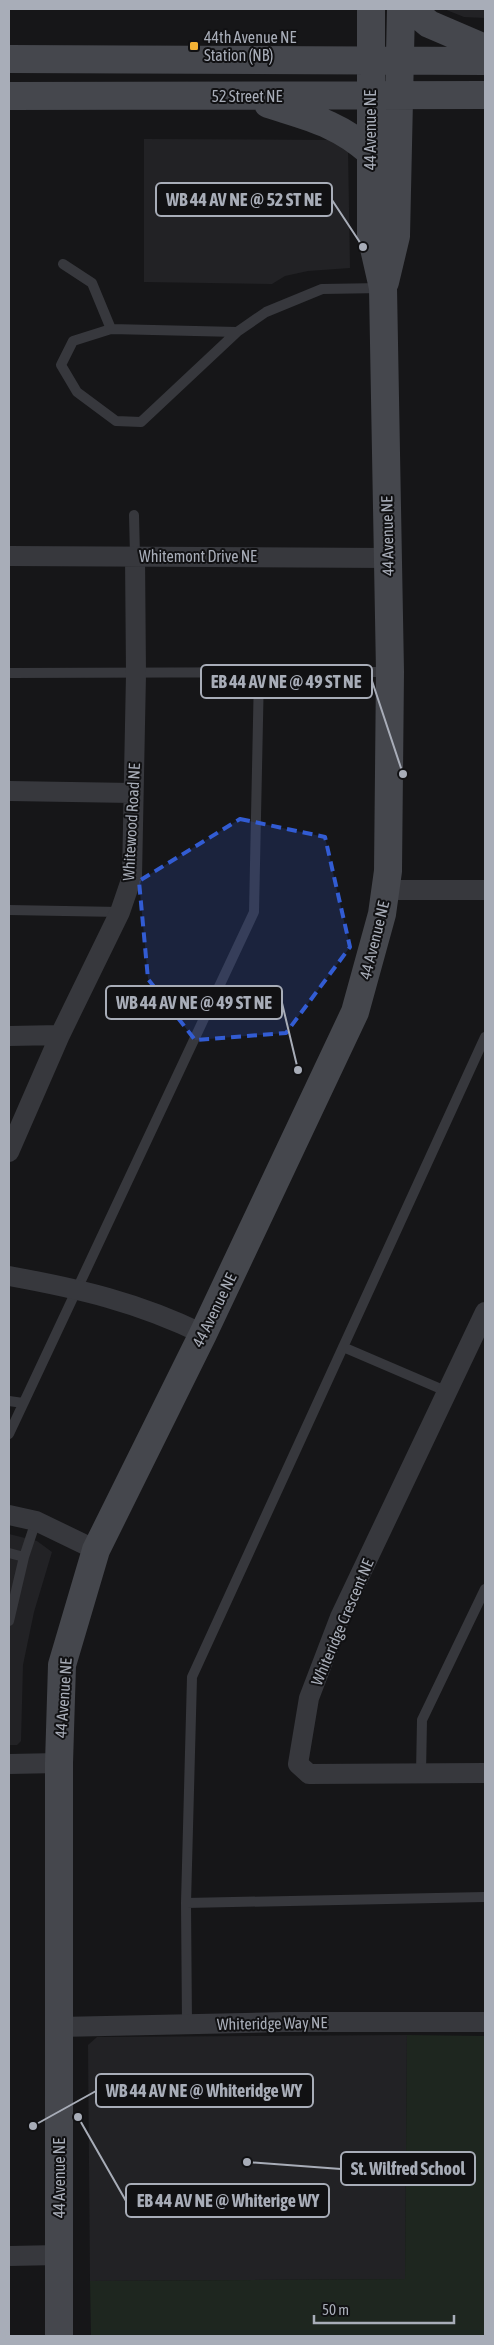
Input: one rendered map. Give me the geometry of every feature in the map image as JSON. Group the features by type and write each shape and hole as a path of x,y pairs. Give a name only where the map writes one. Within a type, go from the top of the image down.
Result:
{"street":[{"name":"44 Avenue NE","path":"60,2336 59,1763 62,1665 96,1550 203,1334 355,1012 373,951 386,890 390,672 383,288 371,235 371,9"},
{"name":"44 Avenue NE","path":"383,288 396,236 401,9"},
{"path":"410,9 429,24 485,48"},
{"path":"9,59 485,62"},
{"name":"52 Street NE","path":"9,96 248,97 485,95"},
{"path":"248,97 342,130 353,136 370,152"},
{"name":"Whitemont Drive NE","path":"9,556 388,558"},
{"name":"Whitewood Road NE","path":"9,1152 60,1035 120,912 132,876 136,674 135,556"},
{"path":"9,790 133,793"},
{"path":"386,890 485,890"},
{"path":"9,1036 60,1035"},
{"path":"9,1276 76,1288 128,1303 175,1320 203,1334"},
{"name":"Whiteridge Crescent NE","path":"485,1312 340,1618 309,1698 298,1764 309,1774 485,1773"},
{"path":"9,1515 36,1521 96,1550"},
{"path":"9,1764 59,1763"},
{"name":"Whiteridge Way NE","path":"59,2027 485,2022"},
{"path":"9,2256 59,2255"}],"lane":[{"path":"63,264 92,283 112,329"},
{"path":"237,332 112,329 73,341 61,365 77,392 116,421 142,422 237,332 266,312 322,290 383,288"},
{"path":"134,515 135,556"},
{"path":"9,673 390,672"},
{"path":"9,1434 254,912 258,673"},
{"path":"9,910 120,912"},
{"path":"187,2024 186,1903 192,1677 485,1037"},
{"path":"344,1347 448,1392"},
{"path":"9,1401 22,1403"},
{"path":"9,1621 24,1557 36,1521"},
{"path":"9,1553 24,1557"},
{"path":"422,1773 422,1720 485,1589"},
{"path":"186,1903 485,1897"}],"highlighted area":[{"path":"240,819 325,837 350,947 286,1033 195,1040 148,979 139,881"}],"shaded area":[{"path":"444,9 485,9 485,18 464,17"},
{"path":"144,139 333,140 348,149 350,268 308,271 285,276 272,284 144,282"},
{"path":"9,1534 37,1541 52,1552 34,1612 23,1665 21,1741 17,1745 9,1745"},
{"path":"407,2035 405,2279 90,2281 88,2045 97,2037"},
{"path":"407,2035 485,2036 485,2336 91,2336 90,2281 405,2279"}],"place":[{"name":"44th Avenue NE Station (NB)","path":"194,46"},
{"name":"WB 44 AV NE @ 52 ST NE","path":"363,247"},
{"name":"EB 44 AV NE @ 49 ST NE","path":"403,774"},
{"name":"WB 44 AV NE @ 49 ST NE","path":"298,1070"},
{"name":"EB 44 AV NE @ Whiterige WY","path":"78,2117"},
{"name":"WB 44 AV NE @ Whiteridge WY","path":"33,2126"},
{"name":"St. Wilfred School","path":"247,2162"}]}
